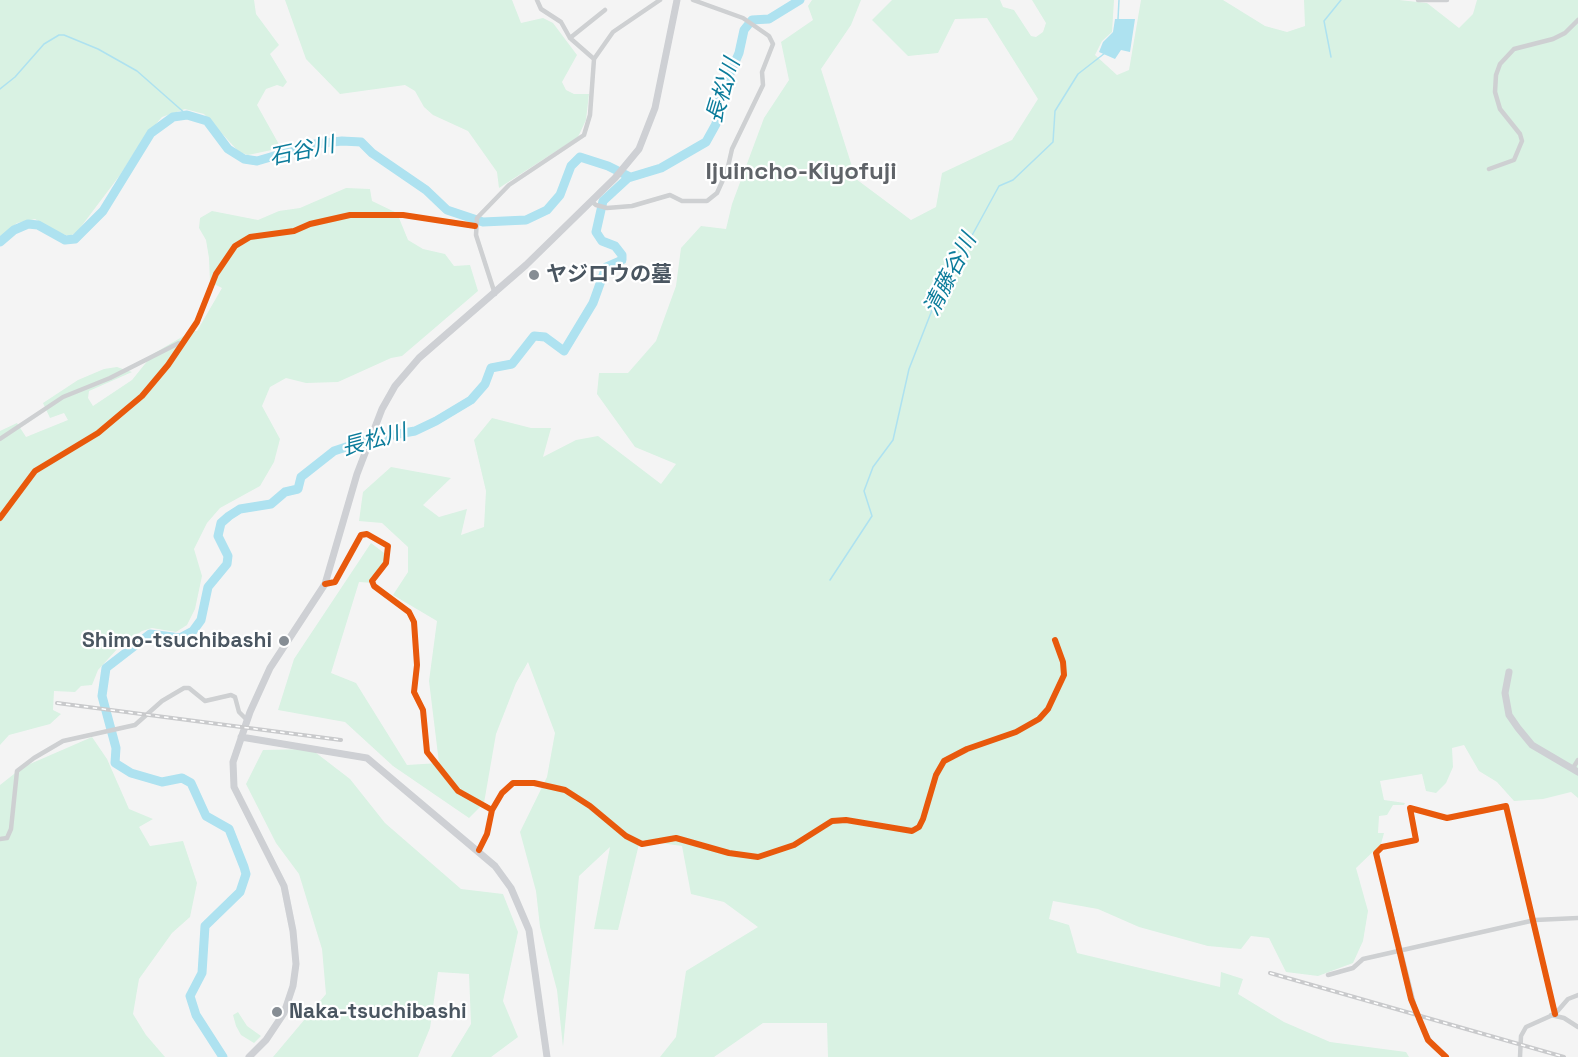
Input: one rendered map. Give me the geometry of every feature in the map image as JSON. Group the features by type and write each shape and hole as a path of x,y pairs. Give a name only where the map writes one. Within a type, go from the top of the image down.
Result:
{"main road":[{"path":"249,1057 266,1040 284,1013 293,986 295,952 281,876 234,787 233,762 247,720 270,668 325,584 351,494 390,395 408,369 495,294 615,178 639,149 650,124 677,0"},
{"path":"1509,672 1504,693 1509,715 1532,745 1575,770"},
{"path":"241,737 367,758 479,850 511,888 529,930 547,1057"}],"street":[{"path":"537,0 541,9 561,22 570,38 594,59"},
{"path":"495,294 490,286 475,226 477,218 509,185 584,135 590,115 594,59 613,32 660,0"},
{"path":"591,201 601,207 632,206 670,195 682,201 707,201 712,198 727,171 732,149 763,85 762,72 773,44 765,33 747,20 693,0"},
{"path":"1418,0 1447,0"},
{"path":"570,38 605,10"},
{"path":"1489,169 1514,160 1521,141 1520,134 1500,109 1495,92 1500,64 1514,49 1553,39 1565,33 1578,20"},
{"path":"0,518 35,471 98,433 142,396 168,365 204,307 226,256 235,246 250,237 294,231 310,224 350,215 403,215 475,226"},
{"path":"0,439 63,397 110,378 182,342"},
{"path":"325,584 335,582 361,535 367,534 388,546 386,563 372,581 374,586 409,612 414,622 417,665 414,692 423,710 427,753 458,791 492,810"},
{"path":"479,850 487,834 492,810 502,793 513,783 557,786 590,806 626,836 642,844 676,838 750,857 769,856 783,850 832,821 839,820 912,831 919,827 923,819 936,775 944,761 967,749 1016,732 1040,719 1064,675 1063,662 1055,640"},
{"path":"0,839 7,838 12,828 17,771 63,741 135,725 162,701 184,688 189,688 205,701 231,695 235,697 239,712 247,720"},
{"path":"1575,770 1578,760"},
{"path":"1416,1012 1376,853 1382,848 1416,840 1410,808 1447,818 1506,806 1535,920 1553,1014"},
{"path":"1328,975 1353,968 1364,959 1535,920 1578,918"},
{"path":"1520,1057 1521,1036 1526,1027 1553,1014 1568,999 1578,995"},
{"path":"1553,1014 1578,1027"},
{"path":"1420,1023 1433,1046 1446,1057"}],"green space":[{"path":"0,0 254,0 256,14 279,45 270,54 287,82 283,87 277,85 266,89 257,105 281,148 248,155 239,152 204,114 185,109 162,117 142,140 120,175 77,232 70,236 61,234 35,219 17,223 0,237"},
{"path":"285,0 512,0 521,23 543,18 553,23 577,55 562,82 566,90 574,94 589,94 586,120 578,137 499,188 497,172 468,131 433,115 424,107 415,91 405,85 340,94 306,59"},
{"path":"812,0 861,0 851,25 821,69 856,179 911,220 936,207 942,173 1012,140 1038,99 987,18 955,19 938,53 908,56 872,20 892,0 1000,0 1003,7 1014,10 1031,36 1036,37 1043,32 1046,23 1032,0 1114,0 1112,32 1102,41 1095,55 1117,75 1129,70 1141,0 1223,0 1265,26 1287,32 1305,26 1304,0 1399,0 1427,3 1459,28 1473,14 1477,0 1578,0 1578,798 1571,792 1543,799 1514,801 1497,782 1479,771 1464,745 1452,748 1453,767 1446,783 1436,793 1426,791 1422,774 1380,781 1384,800 1405,803 1404,805 1393,805 1387,815 1379,816 1378,833 1384,833 1381,844 1356,868 1368,911 1363,941 1353,963 1318,976 1286,972 1269,938 1251,936 1241,949 1208,946 1139,927 1098,909 1053,901 1049,919 1069,925 1077,953 1220,987 1221,972 1243,979 1238,994 1284,1022 1330,1042 1406,1052 1409,1057 828,1057 827,1023 763,1023 714,1057 660,1057 676,1037 686,971 758,927 724,902 691,894 682,846 640,840 618,930 594,929 610,847 579,876 563,1047 557,990 540,927 536,891 520,832 547,777 555,733 528,662 516,683 496,734 484,803 469,818 393,766 345,722 278,710 294,659 371,543 388,556 374,583 359,582 331,673 356,683 407,765 439,763 429,681 437,621 393,595 408,572 408,547 382,523 359,521 363,492 391,467 451,478 423,505 439,517 467,509 461,535 484,527 486,491 474,440 492,418 531,428 551,428 543,457 576,440 598,436 661,484 676,464 635,447 597,394 599,373 628,373 656,341 676,286 681,248 701,226 726,229 732,204 764,118 789,80 781,42 813,20 808,6"},
{"path":"346,188 370,189 372,201 397,213 408,240 423,249 445,254 454,266 470,265 478,291 402,356 391,358 338,382 306,383 286,378 270,387 262,406 280,439 274,462 260,486 220,508 207,523 194,549 202,576 195,609 187,625 176,632 152,628 142,631 119,647 98,670 92,685 81,686 75,692 54,691 53,710 61,714 50,724 9,735 0,745 0,431 17,423 26,437 68,420 64,413 50,418 43,403 78,380 104,369 117,367 132,372 89,391 88,398 93,406 132,380 153,354 192,331 197,331 222,288 210,282 209,258 206,240 199,228 200,218 212,211 258,220 279,211 300,208"},
{"path":"92,737 107,759 129,809 153,819 139,827 150,846 183,841 197,883 190,917 172,933 139,979 133,1014 146,1035 165,1057 0,1057 0,785 23,767"},
{"path":"311,749 350,779 385,823 461,889 503,894 518,932 503,1001 518,1037 491,1057 451,1057 471,1024 469,974 438,972 430,1028 418,1057 273,1057 326,994 322,949 299,874 276,843 246,784 263,750"},
{"path":"238,1012 247,1026 261,1036 254,1043 241,1035 236,1026 233,1015"}],"water":[{"path":"1115,19 1135,19 1130,52 1121,50 1115,59 1099,52 1103,42 1113,32"}],"waterway":[{"name":"長松川","path":"223,1057 196,1015 190,996 202,973 205,926 240,892 246,874 244,867 229,829 206,816 191,783 182,778 162,782 131,773 115,763 116,748 102,696 106,668 150,634 180,638 193,631 201,620 208,587 227,564 228,556 218,536 221,523 229,516 240,509 271,504 285,492 298,489 301,477 334,451 370,439 415,431 436,421 471,400 485,384 491,368 512,364 534,336 545,337 564,351 593,303 606,267 622,260 622,255 615,246 602,241 596,232 603,201 628,178 661,168 706,142 716,124 720,97 739,53 744,30 752,20 769,19 800,0"},
{"name":"清藤谷川","path":"1118,19 1119,0"},
{"path":"1331,57 1324,21 1341,0"},
{"path":"0,89 15,77 44,44 59,35 64,35 98,49 137,71 187,115"},
{"name":"清藤谷川","path":"830,580 872,516 864,491 873,467 893,440 909,369 934,305 999,186 1013,180 1053,142 1055,111 1078,74 1105,53"},
{"name":"石谷川","path":"0,242 14,230 28,224 38,225 65,240 75,239 103,211 151,133 173,117 187,115 207,121 228,149 244,159 257,161 315,144 342,141 361,142 372,153 426,190 447,210 483,222 526,220 547,210 560,195 571,166 580,157 608,166 628,176"}],"tunnel":[{"path":"1416,1012 1420,1023"}],"railway":[{"path":"57,703 341,740"},
{"path":"1270,973 1564,1057"}],"cycle path":[{"path":"0,518 35,471 98,433 142,396 168,365 197,322 216,274 235,246 250,237 294,231 310,224 350,215 403,215 475,226"},
{"path":"325,584 335,582 361,535 367,534 388,546 386,563 372,581 374,586 409,612 414,622 417,665 414,692 423,710 427,752 458,791 492,810"},
{"path":"479,850 487,834 492,810 502,793 513,783 534,783 565,790 590,806 626,836 642,844 676,838 729,853 758,857 794,845 832,821 846,820 912,831 919,827 923,819 936,775 944,761 967,749 1016,732 1039,719 1048,709 1064,675 1063,662 1055,640"},
{"path":"1446,1057 1428,1040 1411,999 1376,853 1382,847 1416,840 1410,808 1447,818 1506,806 1555,1014"}],"place":[{"name":"ヤジロウの墓","path":"534,275"},
{"name":"Shimo-tsuchibashi","path":"284,641"},
{"name":"Naka-tsuchibashi","path":"277,1012"}],"district":[{"name":"Ijuincho-Kiyofuji","path":"801,172"}]}
